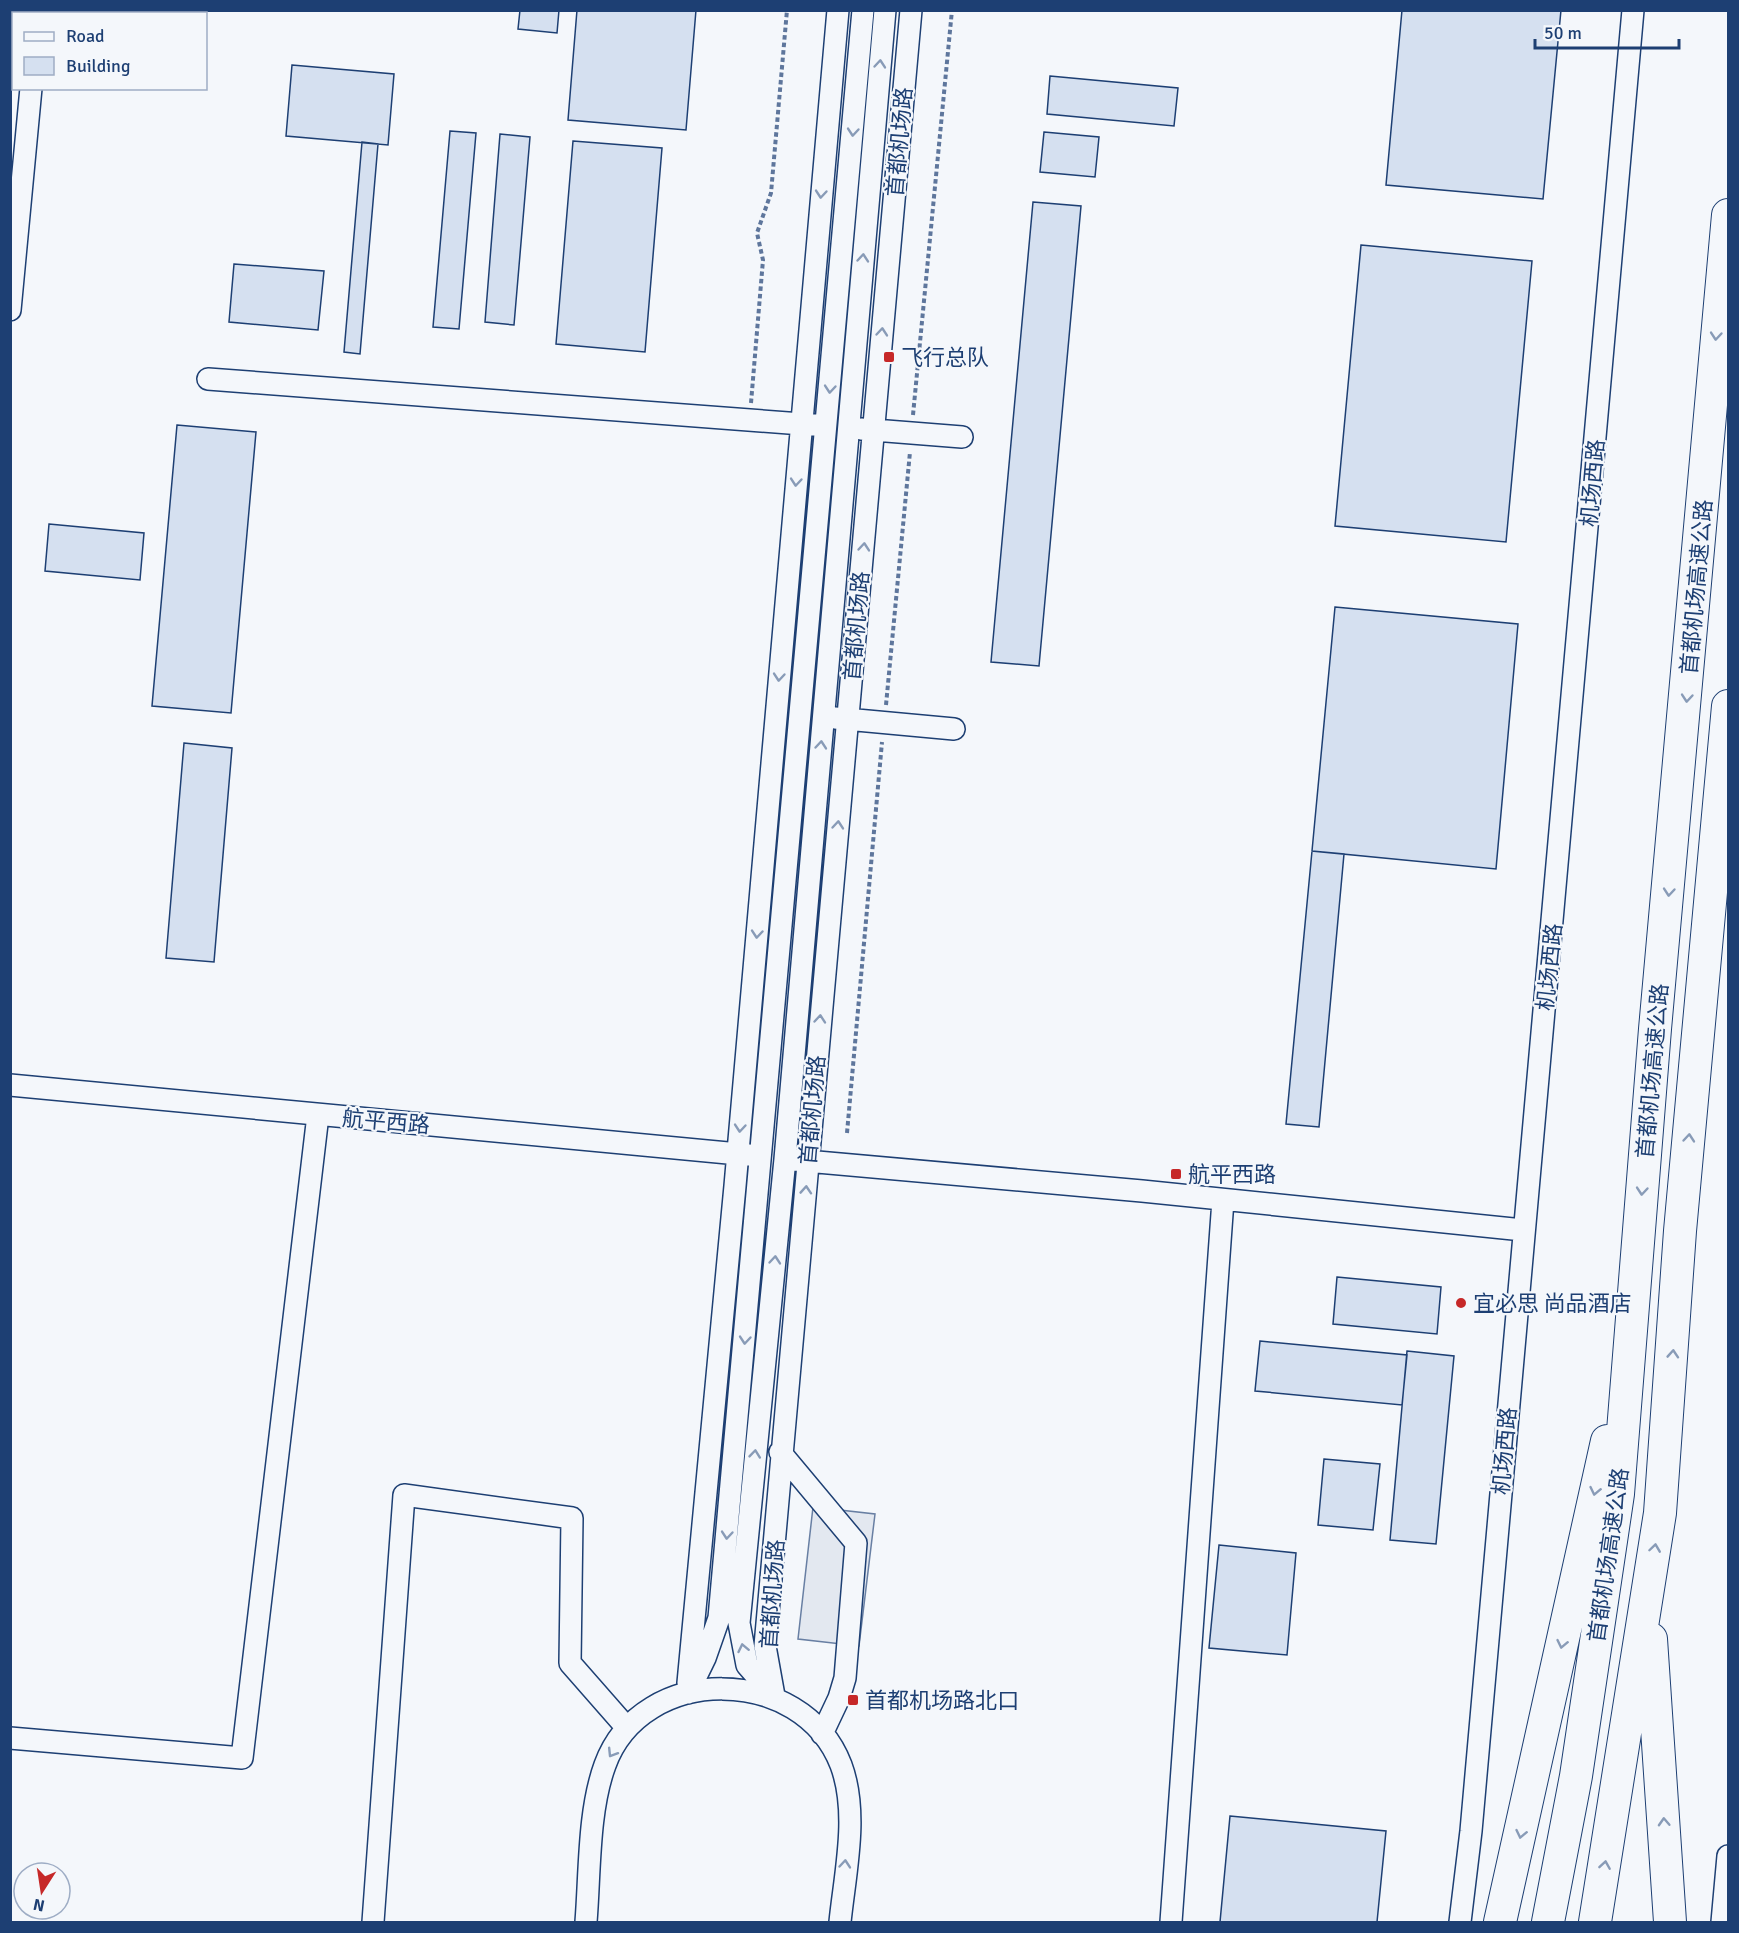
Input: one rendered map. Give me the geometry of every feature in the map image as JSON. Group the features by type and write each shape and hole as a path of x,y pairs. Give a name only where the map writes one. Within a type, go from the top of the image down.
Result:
{"highway":[{"name":"首都机场高速公路","path":"1548,1923 1563,1849 1618,1494 1655,1029 1685,715 1708,425 1728,215"},
{"name":"首都机场高速公路","path":"1594,1923 1647,1597 1663,1481 1680,1231 1728,706"},
{"path":"1500,1923 1574,1587 1629,1353"},
{"path":"1647,1597 1656,1697 1670,1923"}],"street":[{"path":"688,1693 838,10"},
{"name":"首都机场路","path":"688,1693 705,1658 719,1618 863,10"},
{"name":"首都机场路","path":"774,1696 747,1665 739,1623 785,1159 885,10"},
{"name":"首都机场路","path":"774,1696 765,1646 911,10"},
{"name":"机场西路","path":"1460,1923 1471,1831 1523,1230 1555,908 1633,10"},
{"path":"10,310 31,90"},
{"path":"208,379 962,437"},
{"path":"783,631 811,595"},
{"path":"834,598 856,636"},
{"path":"801,715 954,729"},
{"path":"760,896 782,927"},
{"path":"805,930 831,903"},
{"name":"航平西路","path":"10,1084 785,1159"},
{"path":"10,1738 242,1758 318,1115"},
{"path":"785,1159 1523,1230"},
{"path":"1171,1923 1223,1200"},
{"path":"710,1445 738,1408"},
{"path":"760,1411 782,1458 856,1543 845,1678 839,1698 822,1734"},
{"path":"373,1923 404,1495 572,1518 570,1663 627,1728"},
{"path":"586,1923 596,1804 605,1764 627,1728 646,1711 668,1698 713,1689 774,1696 800,1712 822,1734 841,1764 849,1799 840,1923"},
{"path":"1722,1923 1728,1856"}],"path":[{"path":"751,404 762,260 757,232 771,193 787,10"},
{"path":"847,1133 952,10"}],"shaded area":[{"path":"813,1507 875,1514 859,1646 798,1639"}],"building":[{"path":"520,10 559,10 557,33 518,29"},
{"path":"577,10 696,10 686,130 568,120"},
{"path":"1402,10 1561,10 1543,199 1386,185"},
{"path":"292,65 394,74 388,145 286,136"},
{"path":"1050,76 1178,88 1174,126 1047,114"},
{"path":"450,131 476,133 459,329 433,327"},
{"path":"1044,132 1099,137 1095,177 1040,172"},
{"path":"500,134 530,137 514,325 485,322"},
{"path":"573,141 662,148 645,352 556,344"},
{"path":"362,142 378,144 360,354 344,352"},
{"path":"1033,202 1081,206 1039,666 991,662"},
{"path":"1361,245 1532,261 1506,542 1335,526"},
{"path":"234,264 324,271 318,330 229,322"},
{"path":"177,425 256,432 231,713 152,706"},
{"path":"49,524 144,533 140,580 45,571"},
{"path":"1335,607 1518,624 1496,869 1312,851"},
{"path":"184,743 232,748 214,962 166,958"},
{"path":"1312,851 1344,854 1319,1127 1286,1124"},
{"path":"1337,1277 1441,1287 1437,1334 1333,1324"},
{"path":"1260,1341 1407,1355 1402,1405 1255,1391"},
{"path":"1407,1351 1454,1356 1436,1544 1390,1540"},
{"path":"1324,1459 1380,1464 1373,1530 1318,1525"},
{"path":"1219,1545 1296,1553 1287,1655 1209,1648"},
{"path":"1230,1816 1386,1831 1377,1922 1220,1922"}],"place":[{"name":"飞行总队","path":"889,357"},
{"name":"航平西路","path":"1176,1174"},
{"name":"宜必思 尚品酒店","path":"1461,1303"},
{"name":"首都机场路北口","path":"853,1700"}]}
